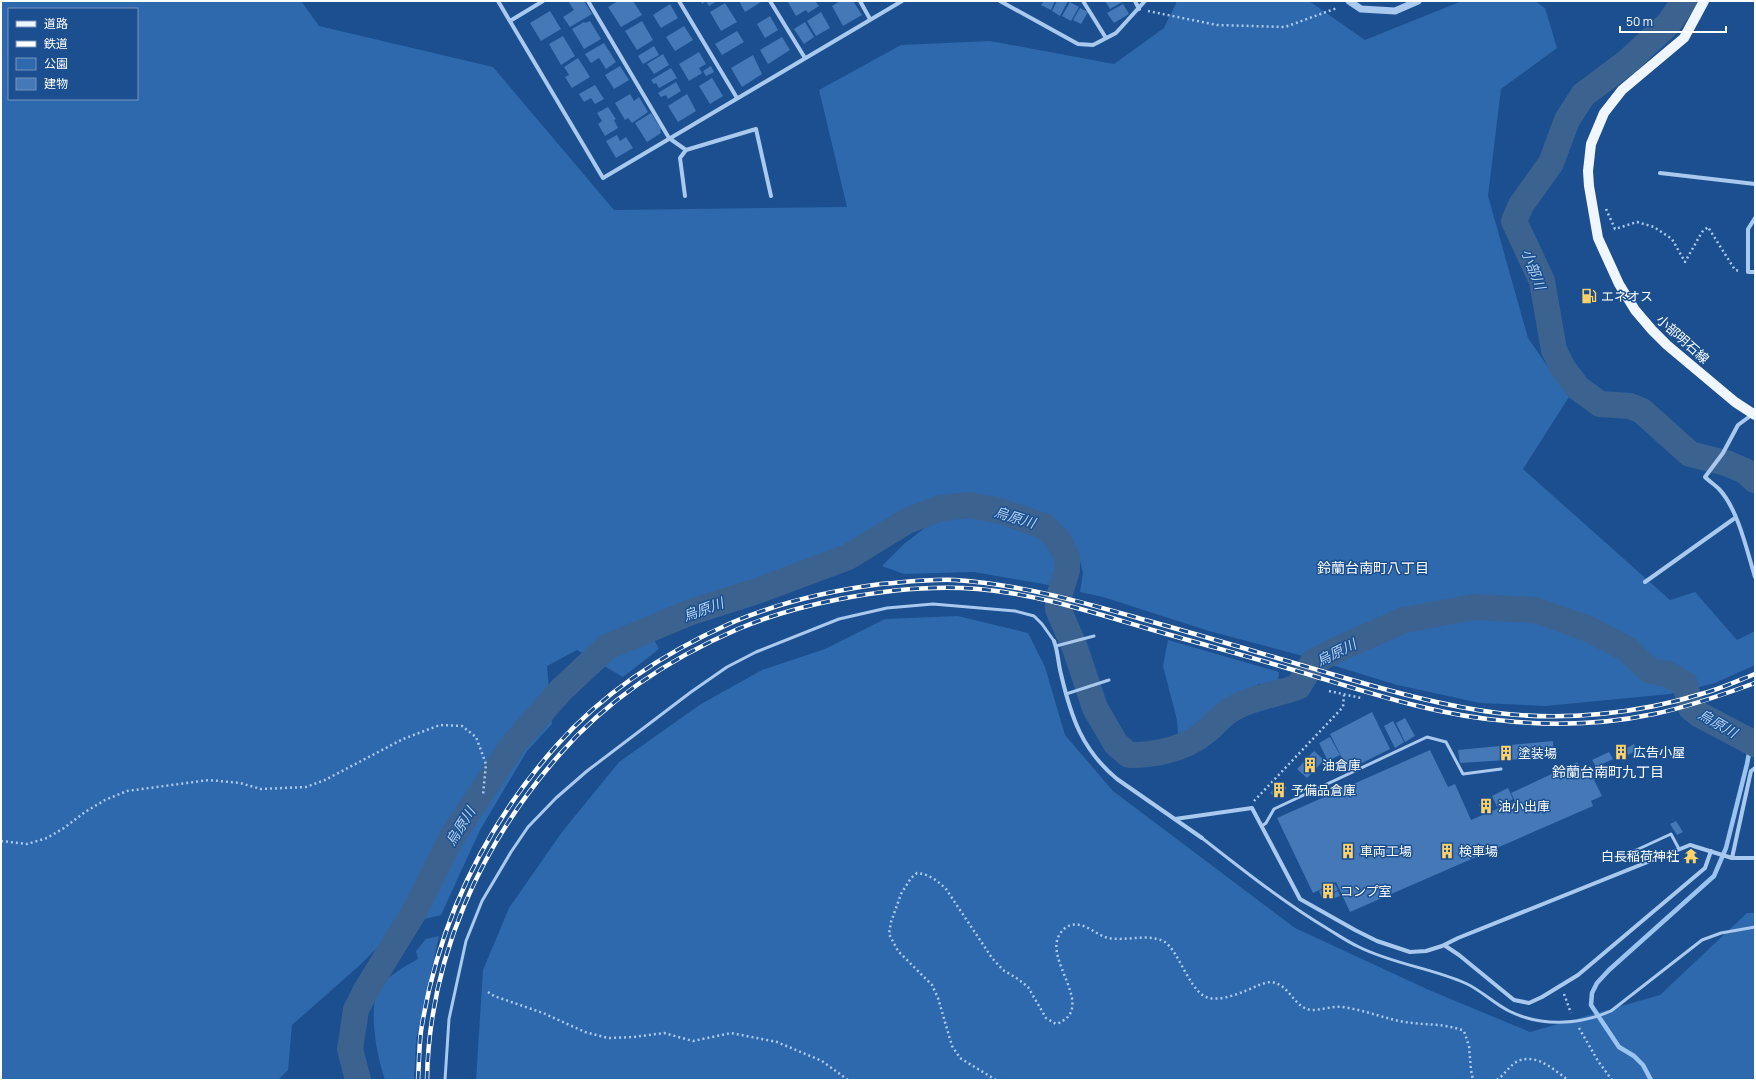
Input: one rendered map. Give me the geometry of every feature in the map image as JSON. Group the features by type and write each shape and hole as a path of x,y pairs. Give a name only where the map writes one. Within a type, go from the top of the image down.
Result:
{"main road":[{"name":"小部明石線","path":"1704,1 1684,38 1622,90 1604,113 1591,144 1589,186 1598,238 1619,284 1635,310 1667,345 1735,402 1755,414"}],"street":[{"path":"498,1 603,178 902,1"},
{"path":"510,21 543,1"},
{"path":"588,1 669,138 686,150"},
{"path":"679,1 737,98"},
{"path":"770,1 804,58"},
{"path":"860,1 870,19"},
{"path":"1000,1 1078,44 1093,45 1116,33 1140,9 1145,1"},
{"path":"1083,1 1106,38"},
{"path":"1135,1 1140,9"},
{"path":"1349,1 1361,9 1395,11 1418,1"},
{"path":"685,196 680,158 686,150 756,130 771,196"},
{"path":"1660,173 1755,184"},
{"path":"1755,218 1748,229 1748,272 1755,272"},
{"path":"1755,414 1738,425 1723,453 1705,477 1720,490 1735,518 1755,575"},
{"path":"1645,582 1735,518"},
{"path":"1054,641 1066,694 1078,731 1089,749 1104,768 1202,838"},
{"path":"1732,858 1751,771 1755,768"},
{"path":"1175,819 1252,808 1300,899 1377,941 1410,952 1426,951 1444,945 1690,845 1711,850 1732,858 1755,858"},
{"path":"1444,945 1518,1002 1530,1003 1578,975 1705,868 1711,850"}],"lane":[{"path":"445,1080 449,1019 466,941 482,901 511,852 528,827 556,798 587,771 691,692 728,667 756,652 839,619 887,608 933,604 1015,611 1034,616 1042,624 1054,641"},
{"path":"1056,646 1094,636"},
{"path":"1066,694 1109,680"},
{"path":"1262,826 1266,824 1274,810 1427,738 1446,742 1463,774 1501,770"},
{"path":"1632,852 1671,834 1679,849"},
{"path":"1202,838 1261,884 1302,913 1358,947 1381,956 1445,975 1466,984 1508,1010 1528,1018 1545,1022 1575,1022 1596,1018 1611,1011 1702,940 1721,933 1755,927"}],"path":[{"path":"1140,9 1217,25 1285,27 1337,8"},
{"path":"1606,208 1615,229 1637,222 1654,227 1672,239 1684,262 1702,232 1708,227 1735,270 1748,272"},
{"path":"1329,691 1361,698"},
{"path":"1252,808 1254,801 1343,707 1344,695"},
{"path":"1,841 27,844 47,838 105,800 127,791 209,780 240,783 261,789 306,787 325,780 403,739 440,726 462,726 476,736 486,764 483,795"},
{"path":"996,1080 960,1058 952,1046 938,998 932,985 898,951 889,934 891,922 901,894 912,878 917,874 925,874 938,881 946,889 992,958 1003,970 1018,979 1028,988 1046,1018 1056,1024 1066,1021 1072,1012 1072,997 1055,947 1057,938 1063,929 1071,924 1083,925 1109,938 1155,939 1165,943 1190,981 1204,995 1212,998 1226,998 1270,982 1278,984 1287,990 1302,1007 1312,1010 1326,1007 1342,1007 1387,1019 1413,1023 1453,1026 1464,1031 1469,1046 1471,1070 1474,1080"},
{"path":"1561,986 1575,1022 1598,1061 1612,1080"},
{"path":"488,992 494,996 543,1013 585,1032 608,1038 634,1037 664,1033 693,1040 731,1033 778,1042 822,1061 848,1080"},
{"path":"1497,1080 1517,1062 1532,1058 1548,1066 1568,1080"}],"green space":[{"path":"1,1 301,1 319,26 493,67 614,210 847,207 819,90 901,45 990,41 1114,64 1164,28 1177,1 1309,1 1365,40 1462,1 1535,1 1545,8 1557,48 1501,89 1488,196 1528,338 1569,397 1523,469 1670,600 1695,592 1737,640 1755,631 1755,665 1715,683 1670,694 1545,706 1480,703 1397,685 1299,655 1209,631 1103,597 1080,592 1083,573 1079,557 1071,539 1054,529 1052,540 1058,568 1054,586 974,572 904,574 882,566 904,544 935,520 929,502 839,566 766,595 646,624 659,649 623,677 577,650 547,666 552,724 527,751 480,830 441,915 400,925 360,965 292,1025 288,1070 278,1080 1,1080"},
{"path":"958,616 1028,633 1045,667 1065,735 1113,791 1295,928 1429,990 1530,1032 1660,995 1747,913 1755,913 1755,1080 476,1080 483,970 509,908 562,832 619,762 701,704 762,670 825,649 885,619"},
{"path":"1168,640 1279,672 1278,686 1259,684 1229,700 1201,729 1178,734 1177,720 1163,666"},
{"path":"439,936 416,1040 414,1080 385,1080 375,1036 374,1012 377,991 379,987 389,978 418,959 416,951 426,939"}],"building":[{"path":"568,1 584,1 592,14 570,27 563,17 574,10"},
{"path":"618,1 633,1 642,15 621,27 608,7"},
{"path":"706,1 717,1 709,6"},
{"path":"739,1 760,1 761,2 745,12"},
{"path":"815,1 819,6 808,13 806,10 796,16 788,2"},
{"path":"840,1 853,1 862,15 843,26 832,6"},
{"path":"1044,1 1055,1 1051,10 1041,5"},
{"path":"1057,1 1068,1 1060,16 1052,11"},
{"path":"1105,1 1124,1 1110,9"},
{"path":"1070,2 1079,7 1071,21 1062,16"},
{"path":"725,3 737,22 721,31 710,12"},
{"path":"670,4 678,18 661,28 653,15"},
{"path":"1123,4 1129,14 1114,23 1107,13"},
{"path":"1080,8 1088,12 1081,24 1073,20"},
{"path":"550,11 561,29 541,41 530,23"},
{"path":"821,12 830,28 816,36 807,21"},
{"path":"770,16 778,30 765,38 757,24"},
{"path":"590,21 601,39 584,49 572,29 584,22"},
{"path":"642,21 653,40 637,50 625,31"},
{"path":"805,22 814,37 804,44 794,29"},
{"path":"684,26 693,40 675,51 666,37"},
{"path":"737,31 744,42 722,55 715,44"},
{"path":"563,36 575,56 561,65 549,44"},
{"path":"782,37 790,50 768,64 760,50"},
{"path":"604,43 616,62 606,69 599,58 591,63 585,54"},
{"path":"654,46 659,55 643,64 638,56"},
{"path":"699,52 706,64 699,68 702,73 689,81 679,64"},
{"path":"663,54 669,65 654,74 647,64"},
{"path":"753,55 762,74 742,87 731,68"},
{"path":"578,58 590,77 572,88 565,77 569,75 564,67"},
{"path":"620,66 629,80 614,89 605,75"},
{"path":"711,66 714,72 706,76 703,71"},
{"path":"671,68 677,78 659,88 656,83 654,84 651,80"},
{"path":"712,78 723,96 710,104 699,86"},
{"path":"676,82 681,91 668,99 666,95 661,97 658,93"},
{"path":"595,85 604,99 595,104 591,98 584,102 579,94"},
{"path":"630,94 634,101 639,97 648,112 632,123 628,118 625,120 615,103"},
{"path":"687,94 696,111 678,122 668,106"},
{"path":"608,107 616,119 614,120 618,128 605,136 598,124 602,121 597,113"},
{"path":"651,113 661,129 661,133 647,142 635,123"},
{"path":"617,135 620,141 626,137 633,148 616,158 606,141"},
{"path":"1372,712 1390,749 1348,770 1330,734"},
{"path":"1405,718 1415,736 1405,742 1396,723"},
{"path":"1393,721 1404,742 1395,748 1384,726"},
{"path":"1330,737 1340,755 1328,761 1319,743"},
{"name":"塗装場","path":"1553,741 1554,757 1460,763 1458,750"},
{"path":"1634,744 1637,750 1628,755 1625,749"},
{"name":"広告小屋","path":"1622,749 1625,753 1619,756 1617,752"},
{"path":"1430,750 1448,787 1455,784 1471,820 1515,801 1511,793 1577,762 1582,771 1588,768 1602,796 1591,801 1593,806 1350,912 1336,882 1313,893 1277,818"},
{"name":"油倉庫","path":"1314,751 1324,760 1307,778 1297,769"},
{"path":"1609,752 1613,759 1596,767 1592,760"},
{"name":"予備品倉庫","path":"1281,782 1287,788 1277,798 1270,793"},
{"path":"1508,788 1513,799 1497,807 1492,796"},
{"name":"油小出庫","path":"1489,800 1493,807 1483,812 1479,805"},
{"path":"1676,821 1683,832 1677,835 1670,824"},
{"name":"コンプ室","path":"1335,884 1338,890 1322,898 1319,891"},
{"name":"コンプ室","path":"1338,891 1340,896 1330,900 1328,896"}],"waterway":[{"name":"小部川","path":"1684,1 1669,23 1627,62 1583,95 1567,120 1551,163 1521,205 1514,221 1542,281 1554,350 1563,368 1578,388 1600,404 1630,406 1642,411 1690,454 1726,463 1745,471 1755,480"},
{"name":"烏原川","path":"358,1080 350,1049 356,1010 366,990 414,912 450,840 512,746 561,690 607,647 691,612 757,591 848,557 907,521 941,508 971,505 1000,511 1044,526 1059,541 1067,558 1067,570 1058,600 1058,609 1075,648 1095,708 1116,744 1129,755 1150,754 1171,750 1190,742 1208,730 1226,713 1237,707 1254,700 1298,687 1313,662 1404,620 1474,607 1535,610 1586,628 1627,649 1650,671 1668,674 1685,684 1691,708 1700,715 1755,744"},
{"path":"1651,1080 1643,1065 1634,1056 1619,1047 1591,1005 1592,993 1597,983 1609,970 1714,876 1726,848 1751,743"}],"railway":[{"path":"418,1080 421,1031 429,991 439,952 453,914 468,878 487,843 531,776 575,726 637,675 660,660 707,634 731,623 786,603 861,587 918,581 955,580 1007,586 1057,596 1106,609 1417,698 1477,710 1523,715 1574,716 1652,707 1708,692 1755,674"},
{"path":"427,1080 430,1035 437,990 449,947 464,905 483,865 506,826 531,789 579,734 599,715 642,682 665,667 713,640 750,624 788,611 857,596 909,589 960,588 1024,595 1070,606 1411,704 1459,715 1525,723 1581,723 1636,717 1692,704 1755,683"}],"place":[{"name":"エネオス","path":"1589,296"},
{"name":"広告小屋","path":"1621,752"},
{"name":"塗装場","path":"1506,753"},
{"name":"油倉庫","path":"1310,765"},
{"name":"予備品倉庫","path":"1279,790"},
{"name":"油小出庫","path":"1486,806"},
{"name":"車両工場","path":"1348,851"},
{"name":"検車場","path":"1447,851"},
{"name":"白長稲荷神社","path":"1691,856"},
{"name":"コンプ室","path":"1328,891"}],"district":[{"name":"鈴蘭台南町八丁目","path":"1373,567"},
{"name":"鈴蘭台南町九丁目","path":"1608,771"}]}
